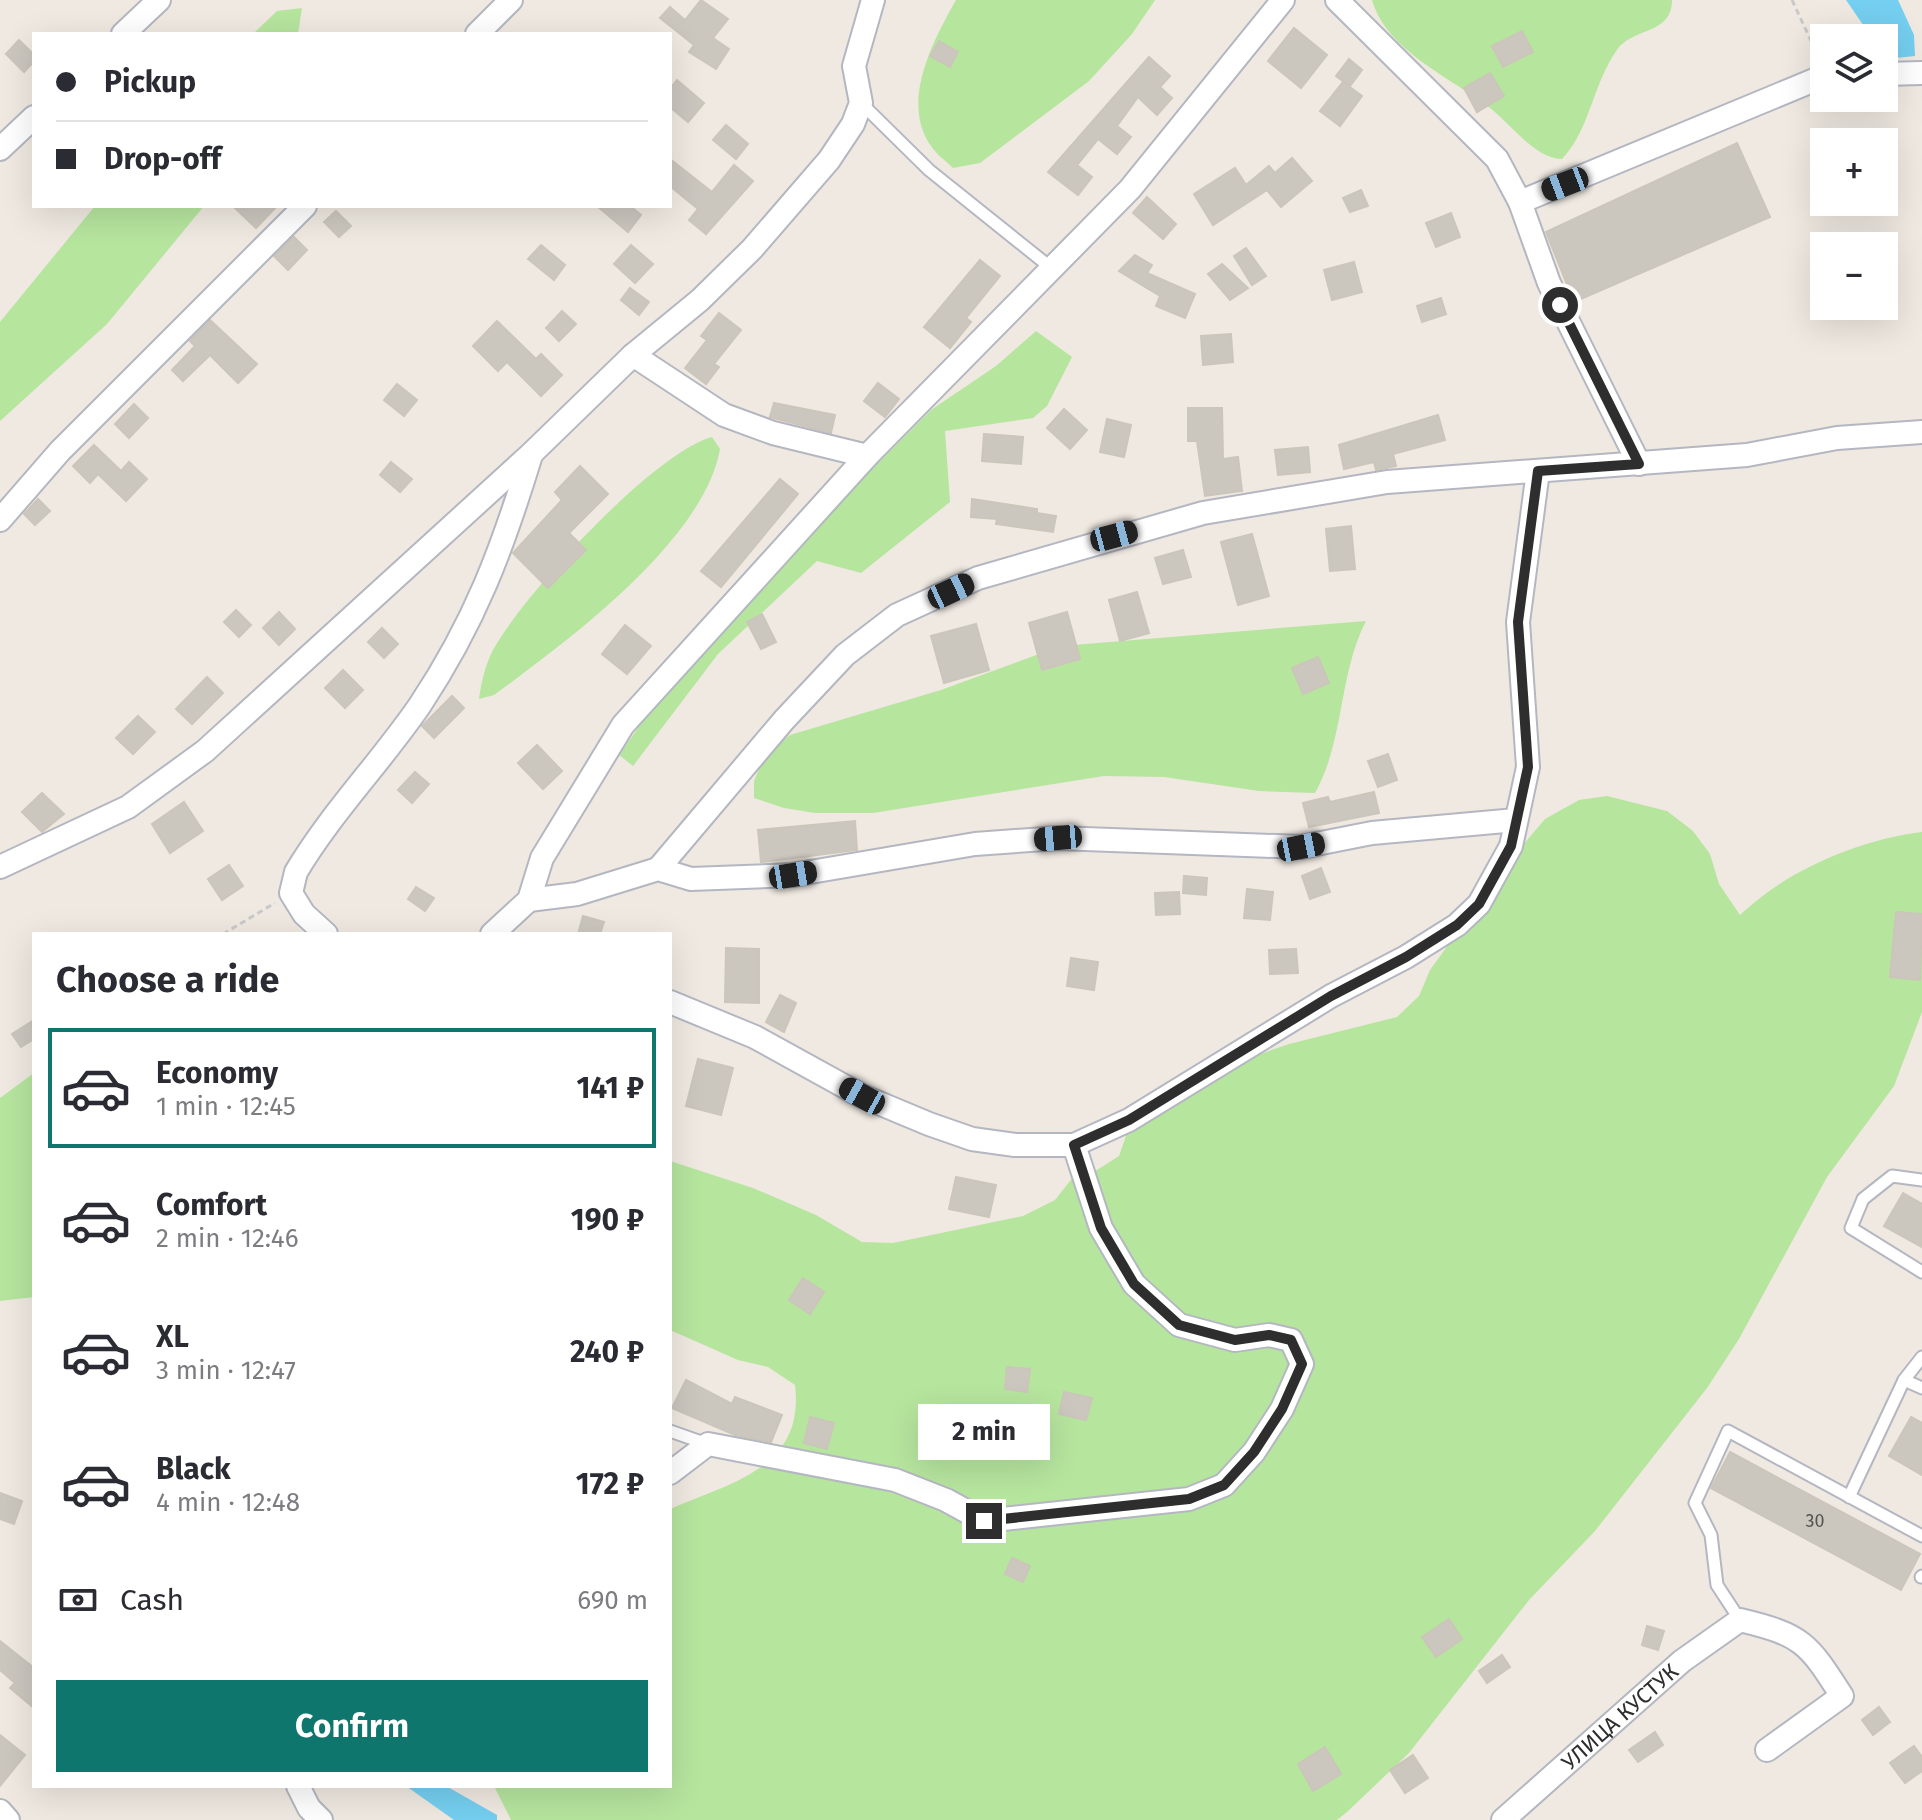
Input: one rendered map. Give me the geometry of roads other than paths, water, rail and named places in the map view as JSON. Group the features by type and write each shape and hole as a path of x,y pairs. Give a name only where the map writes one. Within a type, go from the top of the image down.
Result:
{"street":[{"path":"125,32 159,0"},
{"path":"479,32 511,0"},
{"path":"494,932 529,900 542,858 623,725 867,456 1130,189 1283,0"},
{"path":"1337,0 1497,159 1520,202 1549,283 1639,464"},
{"path":"0,867 128,807 205,751 531,454 633,355 700,300 752,249 829,160 853,124 861,103 854,66 866,4"},
{"path":"1898,74 1922,73"},
{"path":"1520,202 1810,82"},
{"path":"0,149 32,119"},
{"path":"0,520 60,451 303,208"},
{"path":"633,355 724,415 773,433 867,456"},
{"path":"529,900 577,894 658,869 784,720 845,655 897,615 978,578 1203,513 1387,482 1747,455 1837,438 1922,432"},
{"path":"324,932 304,914 291,893 296,872 418,707 459,644 488,586 531,454"},
{"path":"672,1003 755,1037 862,1096 929,1124 972,1139 1015,1145 1074,1145 1129,1120 1331,996 1457,925 1479,904 1495,880 1511,846 1528,767 1518,622 1538,471"},
{"path":"658,869 691,879 793,875 975,844 1058,838 1301,847 1384,831 1516,820"},
{"path":"672,1471 708,1444 895,1480 946,1500 984,1521 1189,1499 1224,1485 1254,1452 1282,1409 1302,1364 1297,1352 1291,1340 1269,1335 1235,1340 1179,1325 1134,1284 1101,1228 1074,1145"},
{"path":"1740,1620 1776,1628 1811,1648 1842,1696 1767,1750"},
{"name":"УЛИЦА КУСТУК","path":"1503,1820 1682,1661 1740,1620"},
{"path":"299,1788 309,1808 321,1820"},
{"path":"0,1811 8,1820"}],"lane":[{"path":"861,103 929,170 1050,267"},
{"path":"1922,1180 1892,1176 1863,1199 1851,1228 1922,1272"},
{"path":"1849,1497 1904,1380 1922,1357"},
{"path":"1904,1380 1922,1388"},
{"path":"1740,1620 1717,1585 1711,1535 1695,1503 1728,1431 1922,1536"},
{"path":"672,1432 708,1444"}],"water":[{"path":"1846,0 1898,0 1914,35 1915,56 1898,58 1898,24 1862,24"},
{"path":"409,1788 450,1788 497,1815 497,1820 454,1820"}]}
